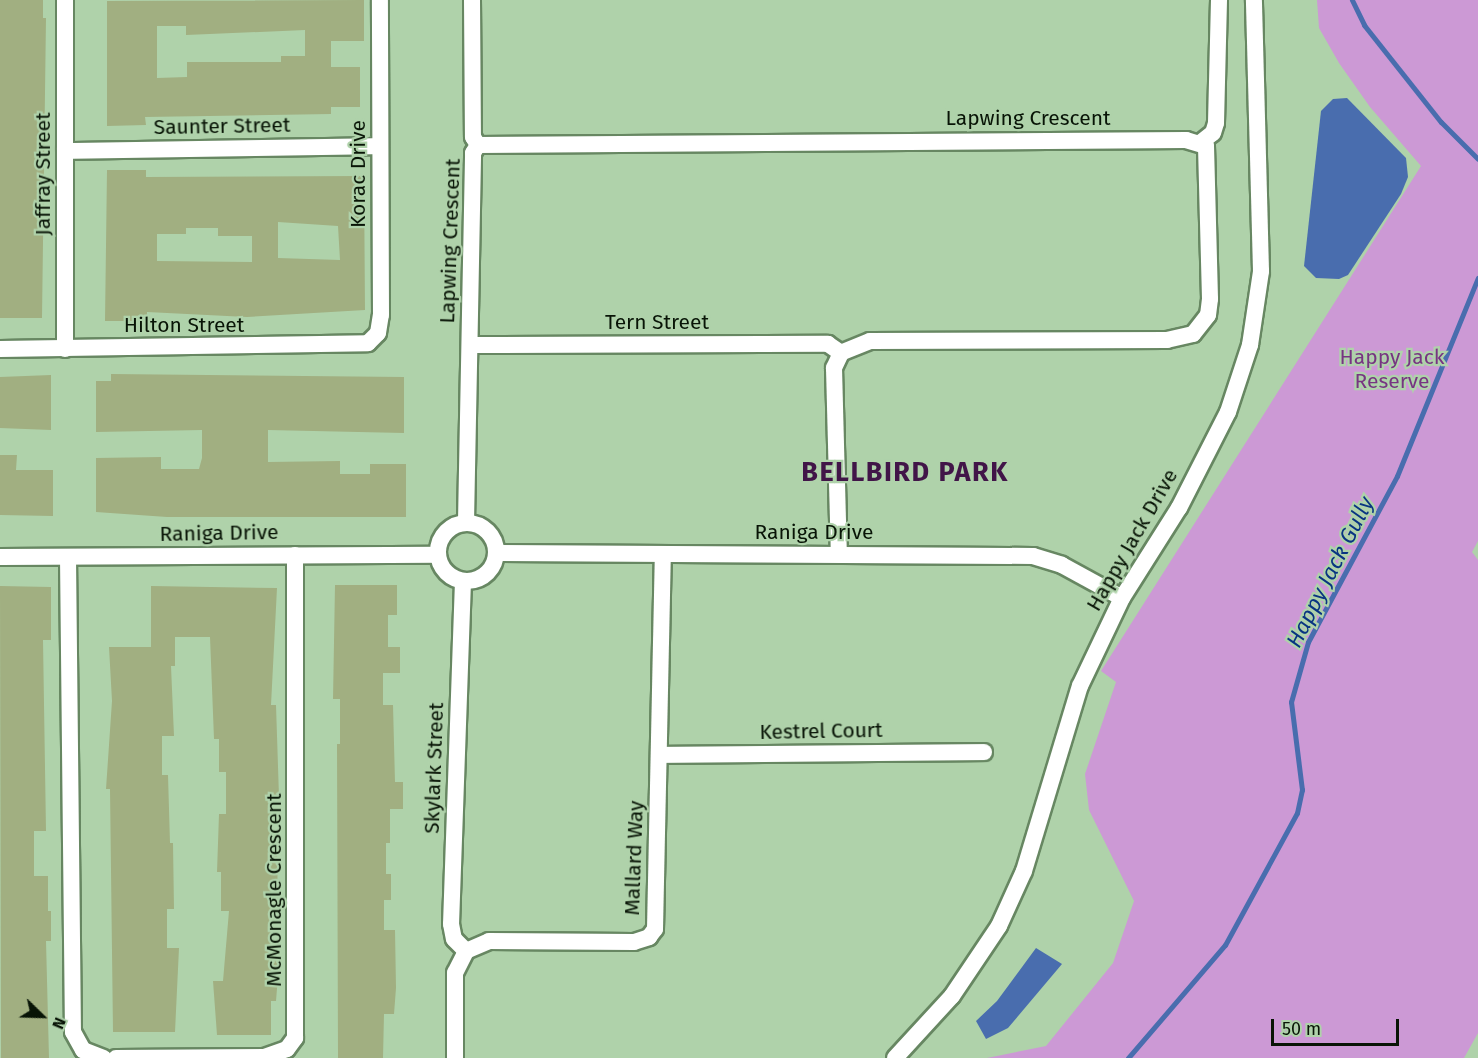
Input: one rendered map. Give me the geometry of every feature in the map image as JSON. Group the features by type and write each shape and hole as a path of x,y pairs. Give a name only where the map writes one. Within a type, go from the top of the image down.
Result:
{"street":[{"name":"Jaffray Street","path":"65,0 65,349"},
{"name":"Korac Drive","path":"368,344 378,333 381,315 380,0"},
{"path":"472,0 473,137 478,145"},
{"path":"838,553 834,368 841,353 870,341 1167,340 1193,334 1208,315 1210,299 1208,154 1200,143 1213,133 1216,123 1219,0"},
{"name":"Happy Jack Drive","path":"895,1058 952,996 999,926 1024,871 1080,686 1122,598 1179,508 1228,412 1250,345 1261,271 1254,0"},
{"name":"Lapwing Crescent","path":"466,522 473,153 478,145 1200,143"},
{"name":"Saunter Street","path":"65,151 380,146"},
{"name":"Hilton Street","path":"0,349 368,344"},
{"name":"Tern Street","path":"470,345 828,344 841,353"},
{"path":"466,522 476,523 491,535 496,553 494,563 482,578 463,581 446,572 438,555 442,537 448,529 466,522"},
{"name":"Raniga Drive","path":"496,553 663,556 838,553 1033,556 1062,565 1122,598"},
{"name":"McMonagle Crescent","path":"116,1058 264,1057 287,1049 295,1038 295,555"},
{"name":"Raniga Drive","path":"0,557 438,555"},
{"name":"Mallard Way","path":"466,951 489,941 634,942 649,937 656,920 663,556"},
{"path":"68,557 73,1032 83,1050 104,1058"},
{"name":"Skylark Street","path":"463,581 452,924 454,939 466,951"},
{"name":"Kestrel Court","path":"659,755 984,752"},
{"path":"455,1058 455,973 466,951"}],"green space":[{"name":"Happy Jack Reserve","path":"1317,0 1478,0 1478,541 1472,552 1478,560 1478,1033 1464,1058 987,1058 1046,1046 1113,963 1134,901 1089,810 1085,774 1116,682 1101,671 1421,166 1370,107 1339,63 1319,28"}],"water":[{"path":"1347,98 1406,158 1408,177 1401,194 1348,275 1339,279 1316,278 1304,266 1321,111 1333,99"},
{"path":"1036,948 1062,964 1008,1028 986,1039 976,1021 997,1001"}],"building":[{"path":"0,0 43,0 43,18 46,18 42,318 0,318"},
{"path":"364,0 364,41 331,41 331,67 360,67 360,107 331,107 331,114 145,117 146,125 107,126 107,1","holes":["157,26 186,26 186,35 305,30 305,56 281,56 281,62 187,62 187,77 157,78"]},
{"path":"107,170 146,170 146,177 364,176 365,310 247,317 147,312 147,321 105,321","holes":["278,222 338,226 340,260 278,258","186,228 218,228 218,236 252,236 252,262 157,261 157,234 186,234"]},
{"path":"111,374 404,377 404,433 268,430 268,462 340,461 340,474 370,474 370,464 406,464 406,517 167,517 96,512 96,458 161,457 161,469 199,469 202,458 202,430 96,432 96,381 111,381"},
{"path":"51,375 51,430 0,428 0,377"},
{"path":"0,455 17,455 16,470 53,470 53,516 0,515"},
{"path":"335,585 397,585 397,615 388,615 388,647 400,647 400,673 383,673 383,705 393,705 395,782 403,782 403,809 390,809 390,843 386,843 386,874 391,874 391,900 384,900 384,930 395,930 396,988 394,1014 384,1014 383,1058 338,1058 337,744 340,744 340,699 333,699"},
{"path":"0,586 51,587 51,640 43,640 46,831 34,831 34,876 48,876 48,911 51,911 51,941 46,941 49,1058 1,1058"},
{"path":"151,586 277,588 271,705 276,705 279,797 273,797 271,845 277,845 278,911 274,911 274,949 278,949 278,976 276,1001 271,1001 271,1035 217,1035 213,981 223,981 229,911 221,911 221,872 217,872 219,814 226,814 226,772 219,772 219,739 214,739 210,637 175,637 175,666 171,666 174,736 162,736 162,775 168,775 170,843 173,843 174,909 167,909 167,948 179,948 175,1032 113,1032 110,789 106,789 112,701 109,647 151,647"}],"waterway":[{"path":"1352,0 1364,25 1441,122 1478,159"},
{"name":"Happy Jack Gully","path":"1128,1058 1225,945 1297,813 1302,790 1291,702 1308,642 1397,476 1478,278"}],"district":[{"name":"BELLBIRD PARK","path":"905,473"}]}
